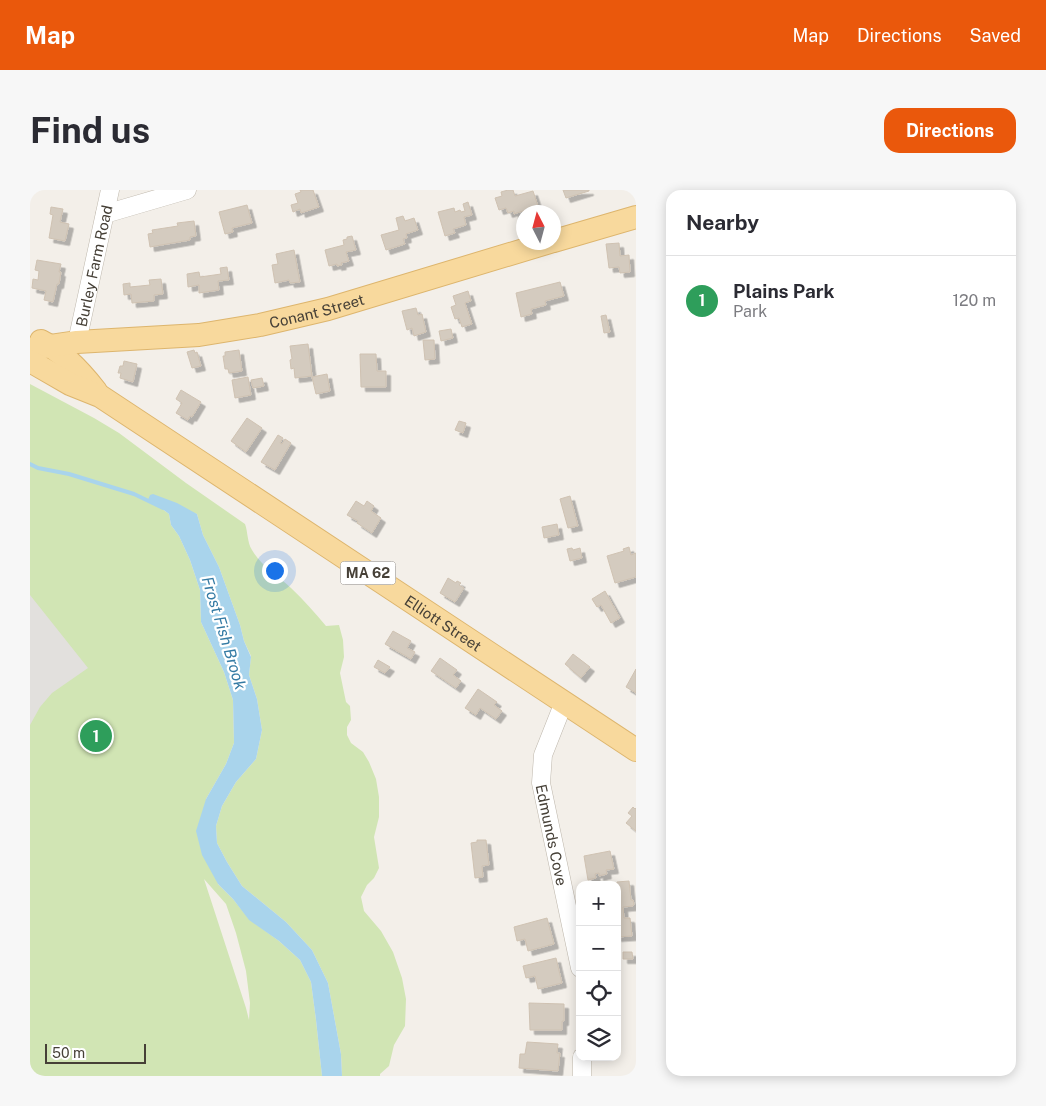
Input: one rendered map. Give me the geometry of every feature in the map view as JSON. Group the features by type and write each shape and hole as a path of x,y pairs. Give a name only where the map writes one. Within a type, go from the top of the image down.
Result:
{"main road":[{"name":"Conant Street","path":"561,239 636,217"},
{"name":"Conant Street","path":"35,341 88,342 199,335 238,329 296,318 351,303 526,250"},
{"name":"Elliott Street","path":"35,341 94,389 636,750"},
{"path":"88,342 92,350 88,370 94,389"},
{"name":"Elliott Street","path":"30,361 70,384 94,389"}],"street":[{"name":"Burley Farm Road","path":"88,342 105,214 110,190"},
{"path":"105,214 187,190"},
{"name":"Edmunds Cove","path":"564,702 543,755 541,783 576,949"},
{"path":"582,1061 582,1076"}],"green space":[{"path":"30,384 119,433 245,524 250,547 260,561 296,593 326,626 339,625 343,640 344,657 340,673 346,702 350,706 351,720 347,727 347,735 351,743 363,752 369,762 376,779 379,797 379,817 374,837 379,868 361,897 364,911 381,931 393,952 402,978 406,999 405,1026 394,1045 389,1066 380,1076 342,1076 341,1054 328,983 312,950 286,922 242,886 217,843 216,826 222,806 236,782 256,759 262,730 257,699 249,675 251,656 244,641 219,567 203,535 197,514 153,502 169,514 171,525 179,536 190,560 200,590 201,622 224,672 233,700 234,743 226,764 206,799 218,884 249,919 279,941 300,960 311,982 322,1076 30,1076","holes":["204,879 226,904 246,971 250,1003 249,1020"]}],"shaded area":[{"path":"30,595 88,668 52,693 40,707 30,725"}],"water":[{"path":"153,494 177,503 197,514 203,535 219,567 251,657 249,675 257,699 262,730 256,759 236,782 222,806 216,826 217,843 242,886 286,922 312,950 328,983 341,1054 342,1076 322,1076 311,982 300,960 279,941 249,920 233,899 218,884 202,855 196,831 206,799 226,764 234,743 233,700 224,672 201,622 200,590 190,560 179,536 171,525 169,514 148,500 150,495"}],"building":[{"path":"300,190 313,190 319,207 301,213 300,209 293,212 291,205 298,203 295,194 301,192"},
{"path":"513,190 515,196 533,191 538,205 516,205 516,213 514,214 514,211 508,213 506,208 499,210 495,198 502,196 501,192"},
{"path":"563,190 589,190 589,191 566,198"},
{"path":"468,202 472,215 464,217 466,225 453,229 455,233 445,236 438,212 454,208 455,212 465,211 463,204"},
{"path":"247,205 252,223 232,228 233,232 225,234 219,212"},
{"path":"51,207 63,209 60,222 69,224 65,241 49,238 53,215 50,214"},
{"path":"403,216 405,221 414,218 418,230 406,234 407,238 403,239 405,244 386,250 381,235 399,230 396,218"},
{"path":"194,221 196,236 190,237 190,240 150,247 148,234 153,233 152,230 178,226 177,223"},
{"path":"352,236 356,250 346,252 349,261 341,263 342,265 329,266 325,250 344,245 343,240"},
{"path":"619,243 620,256 629,255 630,272 620,273 619,267 609,268 606,244"},
{"path":"294,250 300,282 290,283 289,280 275,283 272,265 278,264 276,254"},
{"path":"37,260 61,264 59,284 57,284 53,302 44,300 46,291 32,288 33,279 38,280 39,271 35,270"},
{"path":"227,267 229,280 218,281 219,290 199,293 199,285 188,287 187,274 199,272 200,277 221,274 220,268"},
{"path":"161,279 163,294 154,295 154,301 132,303 131,294 124,295 123,284 130,283 130,287 150,285 149,280"},
{"path":"560,282 564,296 545,301 546,305 531,309 532,314 521,317 516,293"},
{"path":"468,291 471,301 465,303 472,324 462,327 459,318 455,319 451,307 456,305 453,296"},
{"path":"416,308 418,315 422,314 426,332 414,336 412,328 407,330 402,311"},
{"path":"606,315 610,332 604,333 601,316"},
{"path":"451,329 453,338 441,341 439,331"},
{"path":"423,340 434,340 435,359 425,360"},
{"path":"308,344 312,376 295,378 294,368 291,369 290,346"},
{"path":"194,350 195,353 197,352 201,366 192,368 187,352"},
{"path":"239,350 242,371 229,373 228,369 225,369 223,356 225,356 225,352"},
{"path":"360,354 376,354 377,371 386,371 386,387 361,387"},
{"path":"124,361 137,364 133,382 120,378 121,373 118,373"},
{"path":"327,374 330,391 316,394 312,377"},
{"path":"248,377 251,395 235,398 232,380"},
{"path":"262,378 264,386 253,388 251,380"},
{"path":"181,390 201,402 188,420 176,413 182,403 176,399"},
{"path":"247,418 262,428 246,452 231,441"},
{"path":"459,421 466,423 463,433 455,430"},
{"path":"278,435 283,438 280,443 282,444 285,439 291,443 275,470 261,462"},
{"path":"570,496 578,526 568,528 560,499"},
{"path":"356,501 364,506 367,501 374,506 371,511 381,518 372,533 357,523 358,521 347,515"},
{"path":"557,524 559,535 544,538 542,527"},
{"path":"629,547 631,555 636,553 636,577 615,583 607,556 624,551 623,549"},
{"path":"572,548 573,550 580,548 582,558 570,561 567,549"},
{"path":"448,578 456,583 457,581 461,583 459,585 464,588 455,602 440,593"},
{"path":"605,591 620,618 611,623 601,605 597,607 592,599"},
{"path":"393,631 411,641 407,648 415,652 411,659 385,644"},
{"path":"573,654 590,667 581,678 565,664"},
{"path":"440,658 457,670 453,675 461,681 456,688 431,671"},
{"path":"378,660 390,667 385,673 374,667"},
{"path":"636,669 636,693 626,687"},
{"path":"478,689 497,702 494,705 502,711 496,719 480,708 476,715 465,708"},
{"path":"633,807 636,808 636,831 626,823 632,816 628,813"},
{"path":"477,840 486,840 489,865 482,866 483,877 475,878 471,843 477,842"},
{"path":"610,851 614,869 606,870 607,874 599,876 599,873 595,874 596,878 588,880 584,856"},
{"path":"629,881 631,900 633,900 634,904 633,906 623,907 624,918 630,918 632,936 621,937 621,882"},
{"path":"547,918 554,944 528,951 525,939 517,941 514,927"},
{"path":"623,952 632,952 633,959 623,959"},
{"path":"556,958 562,983 538,989 535,976 526,978 523,966"},
{"path":"529,1003 564,1004 562,1030 530,1030"},
{"path":"527,1042 558,1044 557,1053 560,1053 558,1071 519,1068 520,1054 525,1054"}],"waterway":[{"name":"Frost Fish Brook","path":"30,464 38,468 69,474 134,494 163,508"}],"place":[{"name":"Plains Park","path":"96,736"}]}
